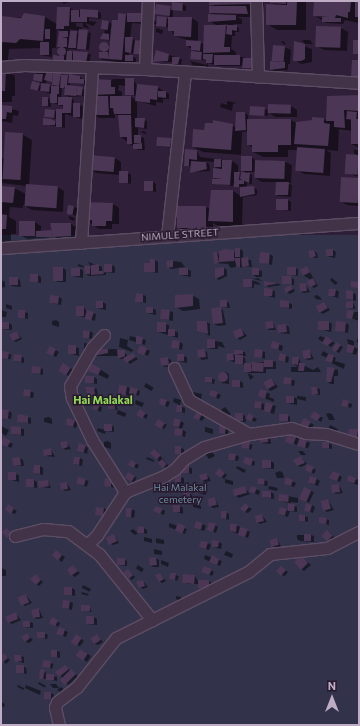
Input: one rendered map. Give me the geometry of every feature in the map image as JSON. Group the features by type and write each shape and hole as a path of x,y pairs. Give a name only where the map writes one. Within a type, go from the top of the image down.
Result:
{"street":[{"path":"145,69 148,1"},
{"path":"256,1 258,77"},
{"path":"1,67 92,67 145,69 359,83"},
{"path":"81,243 92,67"},
{"path":"167,236 185,72"},
{"name":"NIMULE STREET","path":"1,248 359,223"},
{"path":"104,335 92,348 70,386 72,398 92,440 125,492"},
{"path":"174,368 189,400 249,434"},
{"path":"88,544 97,536 125,492 164,476 175,469 184,459 204,447 249,434 291,428 306,433 326,434 359,444"},
{"path":"15,536 43,529 68,531 88,544 121,578 152,620"},
{"path":"59,725 55,707 57,702 77,687 116,638 248,572 270,554 327,548 359,532"}],"green space":[{"name":"Hai Malakal cemetery","path":"1,235 359,235 359,725 1,725"}],"building":[{"path":"209,1 254,1 254,4 209,5"},
{"path":"270,1 286,1 286,4 270,3"},
{"path":"287,1 297,1 296,25 266,25 266,4 287,5"},
{"path":"314,1 351,1 348,18 336,15 335,18 341,18 341,22 322,22 322,17 329,17 313,16"},
{"path":"355,1 359,1 359,17 355,17"},
{"path":"172,2 183,3 182,11 171,10"},
{"path":"156,4 171,6 169,16 155,14"},
{"path":"209,6 246,6 248,14 209,13"},
{"path":"57,7 70,7 69,26 64,26 64,29 56,29"},
{"path":"80,9 98,10 98,18 87,17 87,22 71,22 71,17 80,17"},
{"path":"71,10 79,10 79,17 71,17"},
{"path":"24,13 45,16 43,41 20,39 16,43 1,42 1,16 21,18"},
{"path":"118,13 126,14 122,60 108,59 112,20 118,20"},
{"path":"127,13 144,13 144,22 127,22"},
{"path":"208,14 236,15 236,20 208,22"},
{"path":"157,16 167,17 166,27 156,26"},
{"path":"168,17 192,17 191,37 174,36 174,31 168,31"},
{"path":"102,20 109,21 108,30 101,29"},
{"path":"204,25 226,25 224,47 230,47 230,52 203,53"},
{"path":"227,25 237,25 237,31 232,30 232,35 226,34"},
{"path":"316,26 341,27 340,48 315,47"},
{"path":"45,29 50,29 50,39 45,39"},
{"path":"79,29 88,30 86,50 77,49"},
{"path":"59,31 68,31 68,37 62,37 67,38 67,47 57,47"},
{"path":"70,31 77,31 76,48 68,48"},
{"path":"103,33 109,34 109,40 100,39"},
{"path":"125,37 133,37 131,53 125,52"},
{"path":"135,40 143,41 141,55 133,54"},
{"path":"186,40 201,41 200,51 191,50 191,46 186,46"},
{"path":"353,40 359,40 359,54 353,54"},
{"path":"294,41 305,44 305,59 301,61 293,61"},
{"path":"40,42 49,42 49,55 40,55"},
{"path":"102,42 106,42 108,43 108,51 102,52 99,49 99,45"},
{"path":"273,45 285,46 284,62 272,61"},
{"path":"61,46 66,51 61,56 56,51"},
{"path":"156,50 169,54 168,61 153,62"},
{"path":"67,51 72,51 72,60 66,60"},
{"path":"73,51 88,52 86,64 73,64"},
{"path":"191,51 202,52 201,60 190,59"},
{"path":"99,52 108,52 108,59 99,58"},
{"path":"203,54 213,54 212,63 206,63 206,60 203,59"},
{"path":"53,55 64,56 64,61 53,61"},
{"path":"125,55 133,55 133,61 125,61"},
{"path":"214,55 231,55 231,65 214,65"},
{"path":"231,55 240,55 240,65 231,65"},
{"path":"172,57 180,57 178,64 172,64"},
{"path":"243,58 254,58 253,68 242,68"},
{"path":"352,60 359,60 359,78 351,77"},
{"path":"270,61 285,62 285,68 270,70"},
{"path":"1,69 6,69 5,91 1,91"},
{"path":"47,70 53,71 52,82 44,80"},
{"path":"53,73 61,73 59,86 52,85"},
{"path":"34,74 43,74 42,82 33,80"},
{"path":"69,74 80,76 80,79 84,79 84,84 68,83"},
{"path":"61,75 68,75 67,85 77,86 76,96 64,95 65,85 64,88 60,88"},
{"path":"125,78 134,78 134,95 125,95"},
{"path":"94,79 111,80 111,87 115,87 115,94 93,95"},
{"path":"32,81 40,83 38,91 30,89"},
{"path":"41,83 50,84 49,92 40,91"},
{"path":"137,84 158,86 157,100 150,99 150,103 135,101"},
{"path":"51,86 59,86 59,94 51,94"},
{"path":"77,86 83,87 82,96 76,95"},
{"path":"158,91 166,91 166,98 158,97"},
{"path":"50,94 57,94 57,103 50,103"},
{"path":"359,95 359,111 344,110 345,128 334,127 334,121 326,121 327,96"},
{"path":"95,96 108,96 109,115 92,115"},
{"path":"110,96 131,96 131,114 114,114 113,108 110,108"},
{"path":"42,97 48,97 48,106 42,106"},
{"path":"58,97 72,97 71,113 62,113 62,127 56,127 56,109 63,109 63,105 58,105"},
{"path":"73,103 80,103 80,117 73,117"},
{"path":"268,104 291,105 291,114 268,113"},
{"path":"1,105 12,106 12,113 7,112 6,119 1,119"},
{"path":"250,106 265,107 264,116 249,115"},
{"path":"45,109 55,110 54,118 44,117"},
{"path":"347,111 357,112 356,120 346,119"},
{"path":"236,112 245,112 246,130 235,131"},
{"path":"118,115 131,115 132,144 127,144 127,137 120,137"},
{"path":"312,117 324,118 324,123 330,124 328,146 294,144 296,122 312,120"},
{"path":"43,118 55,121 55,125 43,125"},
{"path":"135,118 145,118 144,128 135,127"},
{"path":"247,119 291,119 291,145 278,145 278,152 252,152 252,145 247,145"},
{"path":"351,119 359,119 359,144 351,144"},
{"path":"213,120 233,124 231,150 192,147 193,129 204,130 205,123 213,123"},
{"path":"5,132 23,133 21,180 3,179"},
{"path":"134,135 141,135 141,143 134,143"},
{"path":"157,137 171,138 170,147 156,146"},
{"path":"142,143 142,149 133,149 133,144"},
{"path":"297,147 325,149 323,173 295,171"},
{"path":"185,149 197,150 197,160 189,159 189,166 184,166"},
{"path":"346,154 359,155 358,175 345,174"},
{"path":"90,155 115,157 114,172 89,170"},
{"path":"241,156 252,156 252,171 241,171"},
{"path":"214,159 221,159 221,167 214,167"},
{"path":"222,160 232,160 230,185 212,184 212,179 222,179 213,178 213,168 222,169"},
{"path":"255,160 285,161 284,179 254,178"},
{"path":"191,161 206,162 207,169 190,173"},
{"path":"119,171 128,171 128,183 119,183"},
{"path":"234,172 240,172 239,180 244,180 244,184 239,184 239,187 234,187"},
{"path":"241,172 250,173 249,183 240,179"},
{"path":"341,177 359,178 358,203 340,202"},
{"path":"144,181 153,181 153,191 144,191"},
{"path":"276,182 289,182 288,195 275,195"},
{"path":"26,184 58,186 56,208 24,206"},
{"path":"1,186 15,187 13,203 1,202"},
{"path":"254,186 255,194 240,197 240,187"},
{"path":"211,190 233,190 233,222 208,221"},
{"path":"276,199 288,199 288,210 276,210"},
{"path":"85,202 113,203 112,221 106,221 106,226 92,226 92,220 84,220"},
{"path":"68,205 74,206 73,215 67,214"},
{"path":"177,206 206,206 206,228 177,228"},
{"path":"1,214 7,215 6,229 1,229"},
{"path":"19,221 35,221 35,236 19,236"},
{"path":"50,223 71,223 71,236 53,237"},
{"path":"52,230 53,237 36,237 36,231"},
{"path":"235,248 240,248 240,257 235,257"},
{"path":"225,249 234,250 234,261 219,262 219,251"},
{"path":"326,249 333,249 333,256 326,256"},
{"path":"314,250 316,256 310,258 308,251"},
{"path":"213,252 217,252 219,263 214,264"},
{"path":"260,252 270,253 269,264 259,263"},
{"path":"248,257 249,266 242,267 241,258"},
{"path":"234,258 240,258 240,267 237,267"},
{"path":"150,259 155,259 155,272 144,272 144,263 150,263"},
{"path":"173,260 173,267 167,268 166,261"},
{"path":"99,264 99,271 103,271 104,274 91,275 91,265"},
{"path":"104,264 112,264 112,272 104,272"},
{"path":"84,266 90,266 90,274 85,274"},
{"path":"307,266 310,272 303,276 300,270"},
{"path":"53,267 63,267 63,281 53,281"},
{"path":"224,267 224,275 215,279 215,268"},
{"path":"287,267 296,267 296,275 287,275"},
{"path":"71,268 80,268 80,276 71,276"},
{"path":"179,268 188,268 188,275 179,275"},
{"path":"252,268 259,268 259,275 252,275"},
{"path":"30,274 38,274 38,282 30,282"},
{"path":"282,276 291,276 291,284 282,284"},
{"path":"9,277 18,277 18,285 9,285"},
{"path":"313,278 316,284 310,287 307,281"},
{"path":"243,279 252,279 252,287 243,287"},
{"path":"264,281 276,283 276,284 264,286"},
{"path":"351,281 359,282 359,288 351,287"},
{"path":"306,283 307,291 300,292 299,284"},
{"path":"291,285 293,289 286,293 284,288"},
{"path":"264,288 273,289 272,296 264,296"},
{"path":"329,289 336,289 335,296 328,296"},
{"path":"346,290 353,291 353,300 346,299"},
{"path":"136,293 143,294 143,302 135,302"},
{"path":"193,294 193,306 175,308 175,295"},
{"path":"50,295 59,296 58,304 49,303"},
{"path":"220,300 227,300 227,307 220,307"},
{"path":"280,300 289,301 289,308 280,307"},
{"path":"96,301 103,301 103,308 96,308"},
{"path":"353,301 353,308 346,308 346,302"},
{"path":"324,302 328,308 319,313 316,306"},
{"path":"76,306 84,306 84,316 76,316"},
{"path":"146,307 153,307 153,313 146,313"},
{"path":"221,307 223,323 213,324 211,308"},
{"path":"161,309 170,310 169,320 160,319"},
{"path":"18,310 25,310 25,318 18,318"},
{"path":"87,310 94,312 91,321 85,319"},
{"path":"347,310 354,311 352,319 346,318"},
{"path":"197,321 207,321 208,334 197,331"},
{"path":"273,321 274,328 266,329 265,322"},
{"path":"318,321 329,321 329,330 318,330"},
{"path":"336,321 346,322 345,332 335,331"},
{"path":"1,322 9,322 9,329 1,329"},
{"path":"157,322 166,322 166,332 157,332"},
{"path":"286,324 287,332 278,333 277,325"},
{"path":"241,328 244,335 236,339 233,332"},
{"path":"168,329 175,329 175,336 168,336"},
{"path":"83,330 90,331 89,338 83,338"},
{"path":"17,331 20,338 13,341 9,335"},
{"path":"136,336 143,337 142,344 136,344"},
{"path":"326,336 333,341 327,346 322,343"},
{"path":"207,339 215,339 215,348 207,348"},
{"path":"172,340 180,341 179,349 171,348"},
{"path":"272,341 280,343 278,350 270,348"},
{"path":"336,342 341,345 336,352 332,350"},
{"path":"348,344 355,346 353,354 346,352"},
{"path":"68,345 76,345 76,354 68,354"},
{"path":"140,345 147,348 144,355 137,352"},
{"path":"50,346 56,349 53,356 46,353"},
{"path":"94,349 108,349 108,353 94,356"},
{"path":"205,349 206,357 198,358 197,350"},
{"path":"255,349 263,350 262,358 254,357"},
{"path":"310,349 311,358 304,359 302,351"},
{"path":"117,350 125,350 125,356 118,359"},
{"path":"234,350 243,350 243,354 234,355"},
{"path":"2,351 9,352 8,359 1,358"},
{"path":"133,353 136,357 126,363 123,358"},
{"path":"233,353 234,360 227,361 226,354"},
{"path":"280,353 286,355 285,362 278,360"},
{"path":"14,354 22,355 21,362 13,361"},
{"path":"177,354 184,354 184,361 177,361"},
{"path":"328,354 334,355 332,363 325,361"},
{"path":"235,355 243,355 243,364 235,364"},
{"path":"168,357 169,365 161,366 160,358"},
{"path":"292,357 299,357 298,365 292,364"},
{"path":"264,360 273,360 273,367 264,367"},
{"path":"252,362 264,363 263,372 251,371"},
{"path":"63,363 71,368 66,375 58,371"},
{"path":"91,363 101,369 98,375 88,371"},
{"path":"244,363 251,363 251,372 244,372"},
{"path":"299,363 305,363 304,371 298,371"},
{"path":"32,366 41,367 40,374 31,373"},
{"path":"327,367 335,368 331,382 326,382"},
{"path":"221,372 225,372 227,373 227,381 221,382 218,379 218,375"},
{"path":"85,376 94,376 94,383 85,383"},
{"path":"205,377 212,377 212,383 205,382"},
{"path":"284,377 292,378 291,385 283,384"},
{"path":"271,378 275,385 267,389 263,382"},
{"path":"232,380 240,380 240,387 232,387"},
{"path":"119,385 127,386 126,395 118,394"},
{"path":"85,387 94,387 95,395 88,396"},
{"path":"130,387 138,389 136,395 129,393"},
{"path":"311,387 317,387 318,394 312,395"},
{"path":"24,389 31,390 30,397 23,396"},
{"path":"260,389 267,391 265,399 258,396"},
{"path":"211,390 218,392 216,398 209,395"},
{"path":"286,396 294,396 294,403 286,403"},
{"path":"160,398 167,400 165,406 159,404"},
{"path":"343,399 349,401 348,407 341,406"},
{"path":"255,401 262,402 261,409 254,408"},
{"path":"94,402 100,405 97,411 92,409"},
{"path":"108,402 115,402 115,409 108,409"},
{"path":"266,402 273,404 270,413 264,411"},
{"path":"177,405 182,405 182,412 176,412"},
{"path":"1,409 9,410 8,419 1,418"},
{"path":"140,409 146,413 142,419 136,415"},
{"path":"197,411 202,414 199,420 193,418"},
{"path":"314,411 321,416 317,421 310,417"},
{"path":"235,413 243,413 243,421 235,421"},
{"path":"249,413 254,416 251,422 246,418"},
{"path":"18,414 28,416 28,423 17,422"},
{"path":"279,414 288,414 288,421 279,421"},
{"path":"67,418 75,420 73,427 66,425"},
{"path":"174,418 181,420 179,427 173,426"},
{"path":"304,418 311,422 307,428 300,424"},
{"path":"158,419 165,423 161,429 154,425"},
{"path":"104,424 112,424 112,431 104,431"},
{"path":"11,426 21,427 21,435 11,434"},
{"path":"219,426 226,426 225,434 219,433"},
{"path":"175,428 183,429 182,436 174,435"},
{"path":"349,429 358,429 357,437 348,437"},
{"path":"288,433 296,436 293,445 285,441"},
{"path":"259,435 268,435 268,442 260,443"},
{"path":"3,437 11,441 7,447 1,444"},
{"path":"300,438 307,440 305,448 297,446"},
{"path":"67,441 68,447 62,449 60,442"},
{"path":"242,441 250,442 249,449 241,448"},
{"path":"322,442 329,442 329,448 322,448"},
{"path":"79,443 86,445 84,453 77,451"},
{"path":"175,446 181,446 181,454 175,454"},
{"path":"51,448 52,455 44,456 43,450"},
{"path":"154,449 161,455 157,459 150,454"},
{"path":"229,453 236,454 235,460 228,460"},
{"path":"301,456 305,463 297,466 293,460"},
{"path":"20,457 21,465 13,466 12,458"},
{"path":"74,457 80,457 79,465 73,464"},
{"path":"245,457 253,459 251,466 243,463"},
{"path":"162,459 167,464 163,468 158,463"},
{"path":"131,460 136,463 134,468 128,465"},
{"path":"262,460 271,460 271,468 262,468"},
{"path":"307,464 314,467 311,473 305,470"},
{"path":"34,465 40,465 40,474 33,473"},
{"path":"182,465 189,465 189,473 182,473"},
{"path":"219,468 225,473 221,478 215,474"},
{"path":"333,471 340,474 337,481 329,478"},
{"path":"8,472 16,472 16,480 8,480"},
{"path":"128,472 135,476 131,482 124,478"},
{"path":"207,473 208,479 201,481 199,475"},
{"path":"175,475 181,475 181,482 175,482"},
{"path":"349,475 356,478 354,484 347,481"},
{"path":"310,476 317,478 315,485 308,483"},
{"path":"78,477 86,479 84,486 76,484"},
{"path":"286,477 293,480 291,486 284,484"},
{"path":"105,478 112,479 111,487 104,486"},
{"path":"258,478 265,479 264,485 257,484"},
{"path":"26,479 34,479 34,487 26,487"},
{"path":"48,480 49,486 39,488 38,481"},
{"path":"67,482 68,489 61,490 60,483"},
{"path":"339,484 340,492 332,493 331,485"},
{"path":"194,486 203,486 203,493 195,494"},
{"path":"245,486 247,493 234,496 233,490"},
{"path":"251,486 257,488 255,494 249,492"},
{"path":"304,487 311,490 306,502 299,499"},
{"path":"262,491 271,491 271,498 262,497"},
{"path":"183,492 190,492 190,499 184,499"},
{"path":"279,494 289,495 288,502 278,501"},
{"path":"215,497 217,505 209,507 207,499"},
{"path":"328,499 331,509 323,511 320,501"},
{"path":"245,503 249,507 245,512 240,509"},
{"path":"288,503 295,504 294,511 288,511"},
{"path":"306,503 312,505 310,512 304,511"},
{"path":"8,504 14,508 11,514 5,510"},
{"path":"173,505 180,505 180,512 173,512"},
{"path":"156,506 163,509 160,514 153,511"},
{"path":"96,507 104,508 103,516 95,515"},
{"path":"280,507 287,509 285,516 278,514"},
{"path":"126,508 132,508 131,517 126,517"},
{"path":"221,511 227,511 226,519 221,518"},
{"path":"262,514 264,521 256,523 255,516"},
{"path":"299,514 305,515 305,521 299,521"},
{"path":"319,517 327,518 326,524 319,523"},
{"path":"196,521 203,523 201,530 194,528"},
{"path":"209,522 216,524 213,532 207,530"},
{"path":"178,523 185,526 182,533 175,530"},
{"path":"230,524 237,524 236,532 230,531"},
{"path":"138,526 144,527 144,533 137,533"},
{"path":"240,527 248,529 245,537 238,535"},
{"path":"6,528 12,533 7,538 2,532"},
{"path":"327,530 333,536 327,541 321,536"},
{"path":"114,534 117,541 109,545 106,538"},
{"path":"304,534 311,534 311,541 304,541"},
{"path":"277,538 279,545 271,547 269,540"},
{"path":"212,540 219,541 218,547 212,547"},
{"path":"201,541 208,542 206,549 199,547"},
{"path":"56,550 62,555 58,561 52,555"},
{"path":"212,555 219,559 217,565 209,562"},
{"path":"302,556 308,563 301,570 294,562"},
{"path":"156,557 157,565 150,566 149,558"},
{"path":"117,558 125,558 125,565 117,565"},
{"path":"73,565 78,571 71,576 67,570"},
{"path":"204,566 212,569 209,575 201,572"},
{"path":"281,566 286,570 281,576 276,571"},
{"path":"128,569 133,575 129,579 123,573"},
{"path":"160,573 164,579 159,582 155,575"},
{"path":"170,573 176,573 175,580 169,579"},
{"path":"36,574 41,580 36,585 30,579"},
{"path":"183,574 195,575 194,584 182,583"},
{"path":"143,580 145,586 139,588 136,582"},
{"path":"198,580 209,580 209,588 198,588"},
{"path":"64,587 72,587 72,595 64,595"},
{"path":"26,594 29,602 21,606 18,597"},
{"path":"63,600 70,601 69,609 62,608"},
{"path":"81,605 90,605 90,611 81,611"},
{"path":"39,608 40,617 33,618 31,610"},
{"path":"16,612 18,619 8,623 5,617"},
{"path":"86,616 94,616 94,624 86,624"},
{"path":"52,617 58,620 55,626 49,623"},
{"path":"23,621 30,621 30,627 23,627"},
{"path":"59,627 65,629 63,636 56,634"},
{"path":"37,632 45,632 45,638 37,638"},
{"path":"27,633 30,638 25,642 21,637"},
{"path":"76,634 82,638 76,646 70,642"},
{"path":"97,634 101,640 94,644 90,638"},
{"path":"80,649 88,654 83,661 76,656"},
{"path":"51,650 57,650 57,657 51,657"},
{"path":"4,653 8,658 2,663 1,655"},
{"path":"14,655 21,655 22,661 15,662"},
{"path":"43,660 51,661 50,668 42,667"},
{"path":"16,665 24,665 24,673 16,673"},
{"path":"65,665 69,669 59,677 55,672"},
{"path":"40,669 45,670 43,679 39,679"},
{"path":"71,669 76,674 65,685 60,680"},
{"path":"46,674 54,674 54,680 46,680"},
{"path":"44,692 51,692 51,699 44,699"}],"district":[{"name":"Hai Malakal","path":"103,400"}]}
